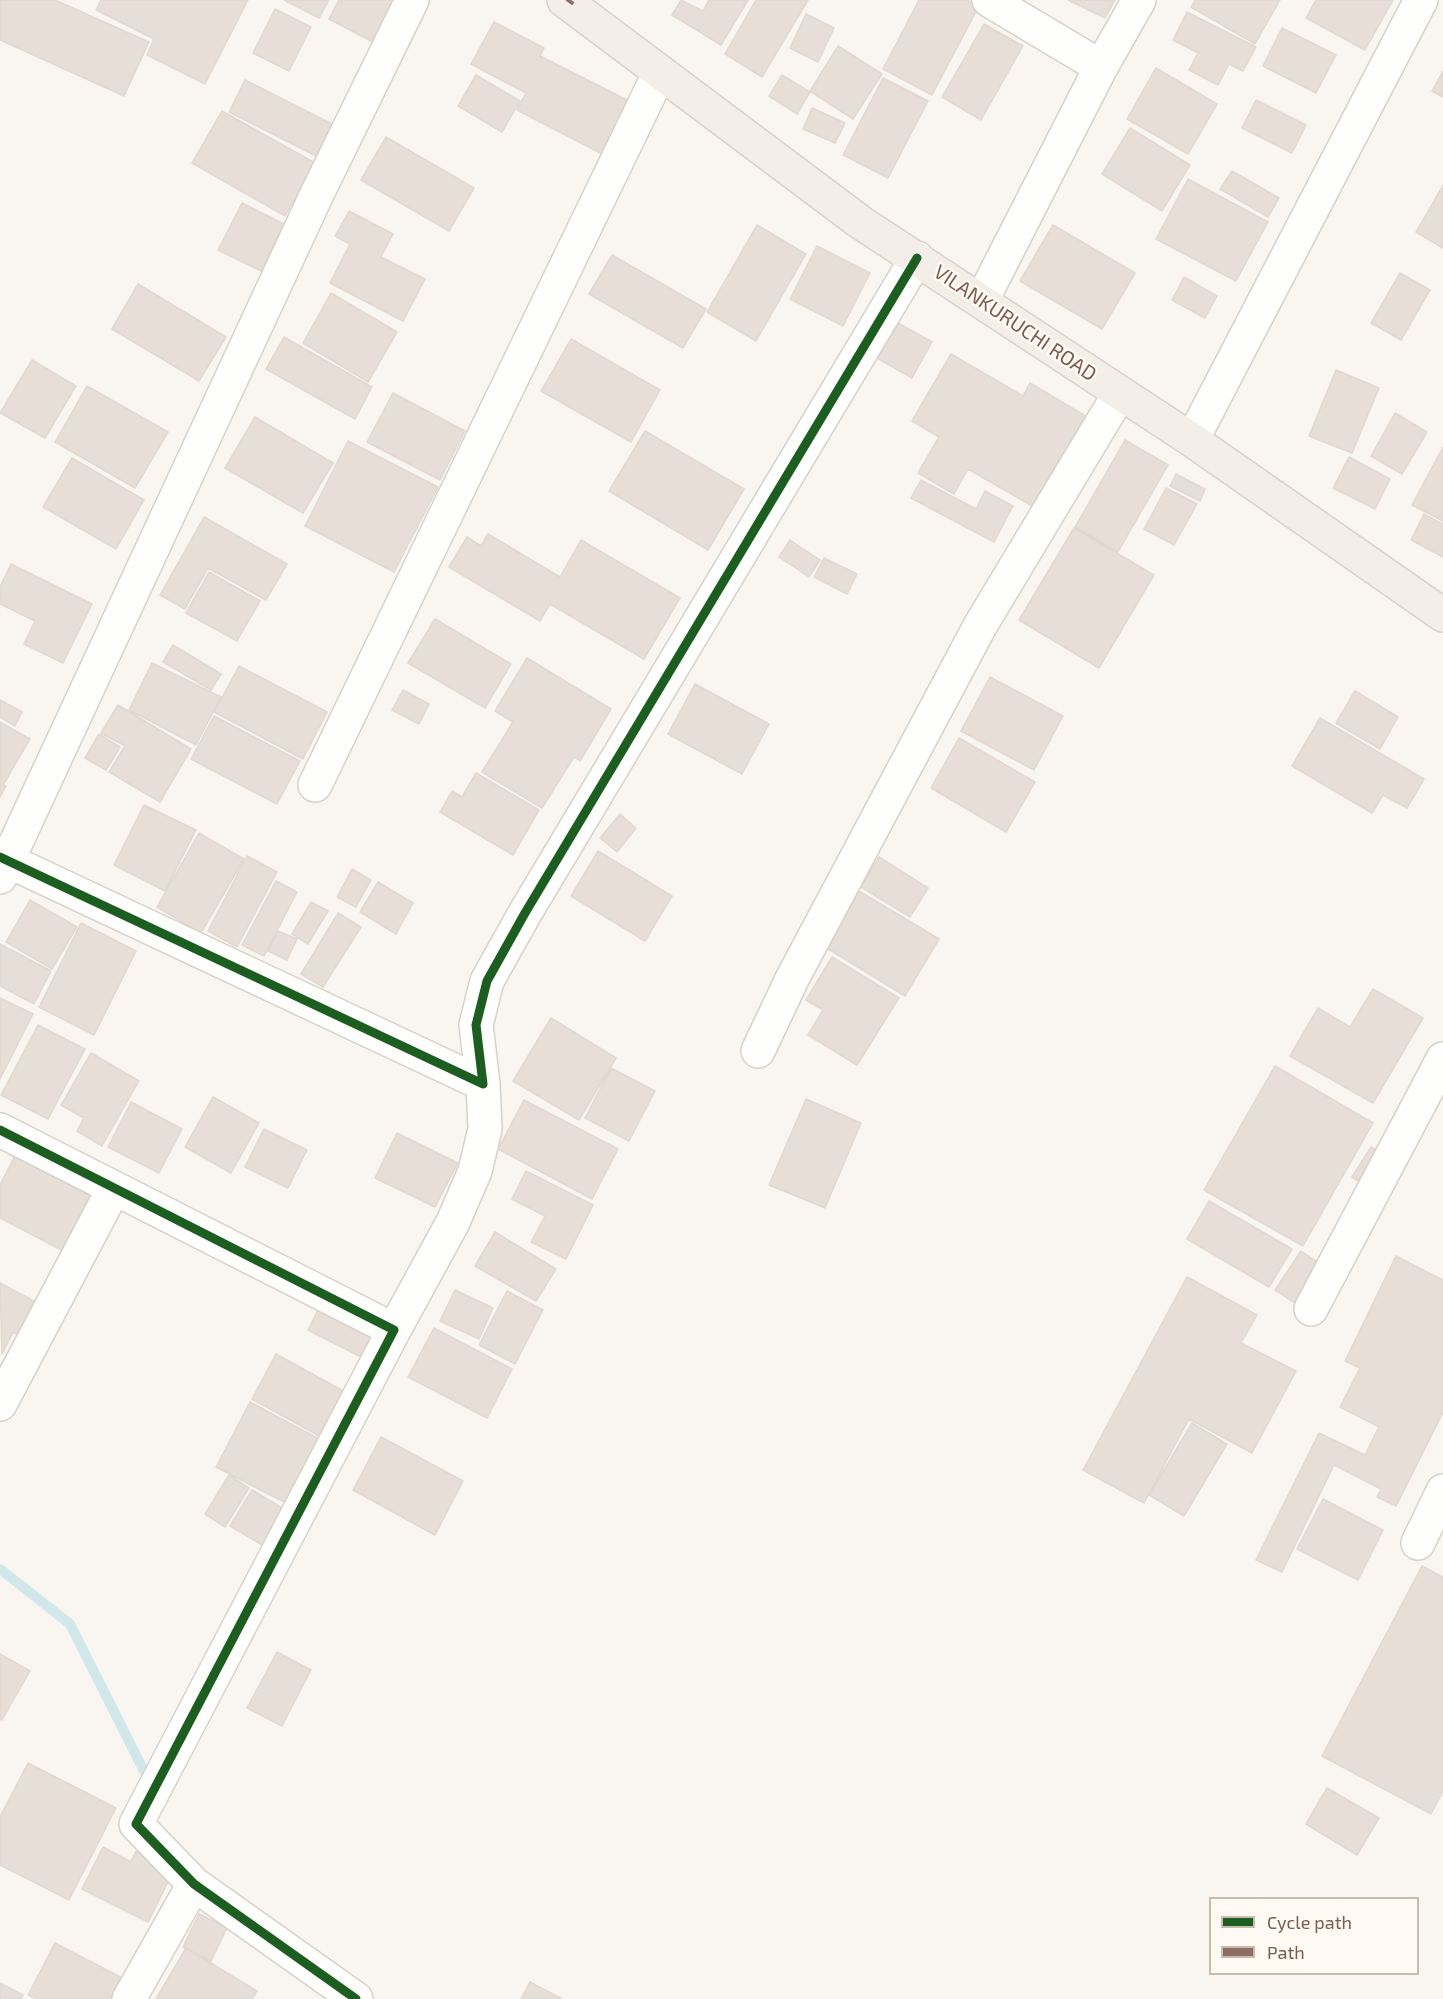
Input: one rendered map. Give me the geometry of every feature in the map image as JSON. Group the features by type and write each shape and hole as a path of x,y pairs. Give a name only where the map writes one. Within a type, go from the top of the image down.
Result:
{"main road":[{"name":"VILANKURUCHI ROAD","path":"564,0 860,222 1192,440 1443,615"}],"street":[{"path":"412,0 317,194 3,865 483,1084"},
{"path":"989,0 1101,67"},
{"path":"982,300 1101,67 1139,0"},
{"path":"1192,440 1420,0"},
{"path":"315,785 660,72"},
{"path":"356,1999 194,1884 136,1824 393,1330 453,1222 475,1171 485,1129 483,1084 476,1025 487,981 525,913 916,258"},
{"path":"758,1051 792,979 980,626 1120,393"},
{"path":"1311,1310 1443,1059"},
{"path":"0,1130 393,1330"},
{"path":"0,1404 114,1188"},
{"path":"1418,1543 1443,1491"},
{"path":"129,1999 194,1884"}],"building":[{"path":"0,0 55,0 149,42 124,96 0,40"},
{"path":"101,0 248,0 205,84 147,55 154,39 96,10"},
{"path":"284,0 329,0 319,18"},
{"path":"339,0 394,0 373,42 329,19"},
{"path":"681,0 703,11 709,0 748,0 721,45 672,15"},
{"path":"756,0 808,0 762,77 725,54"},
{"path":"919,0 967,0 979,6 932,95 883,69"},
{"path":"1068,0 1115,0 1105,18"},
{"path":"1195,0 1280,0 1255,44 1191,7"},
{"path":"1316,0 1393,0 1365,50 1306,18"},
{"path":"275,9 311,27 289,71 253,53"},
{"path":"1187,12 1256,47 1243,71 1229,64 1218,85 1189,70 1198,53 1173,40"},
{"path":"806,14 834,28 818,62 790,48"},
{"path":"494,22 544,48 540,56 635,104 608,157 517,110 526,93 471,64"},
{"path":"984,24 1023,46 981,120 942,97"},
{"path":"1282,28 1336,55 1316,93 1263,66"},
{"path":"838,46 882,74 853,119 810,91"},
{"path":"1156,68 1217,104 1188,154 1127,119"},
{"path":"1443,71 1443,97 1432,91"},
{"path":"476,75 520,101 502,132 458,106"},
{"path":"782,75 810,92 797,114 769,96"},
{"path":"883,78 928,101 888,178 843,155"},
{"path":"245,80 336,126 320,158 229,112"},
{"path":"1256,100 1306,125 1292,153 1242,128"},
{"path":"812,108 845,123 835,143 803,129"},
{"path":"222,111 315,163 285,216 192,163"},
{"path":"1130,128 1190,165 1162,211 1102,174"},
{"path":"386,137 474,188 449,231 361,180"},
{"path":"1232,171 1279,198 1268,217 1220,189"},
{"path":"1188,179 1268,222 1236,281 1156,239"},
{"path":"1443,185 1443,248 1416,232"},
{"path":"242,203 284,224 261,271 218,250"},
{"path":"349,211 393,234 381,257 425,279 403,321 330,283 350,244 335,236"},
{"path":"757,225 806,254 756,341 707,312"},
{"path":"1053,225 1135,273 1102,329 1020,281"},
{"path":"817,246 870,273 843,326 790,299"},
{"path":"612,255 706,309 683,348 589,294"},
{"path":"1400,273 1430,290 1401,340 1371,323"},
{"path":"1184,277 1217,296 1205,318 1172,300"},
{"path":"138,284 226,337 199,381 112,329"},
{"path":"331,293 397,332 368,382 303,343"},
{"path":"898,323 932,342 912,378 877,358"},
{"path":"284,337 372,387 355,419 266,369"},
{"path":"571,339 660,390 631,442 541,391"},
{"path":"951,354 1023,396 1030,383 1087,417 1034,507 968,469 954,494 918,473 939,437 912,421"},
{"path":"32,360 76,386 45,438 0,413"},
{"path":"1336,370 1379,388 1352,453 1309,436"},
{"path":"87,386 168,432 135,488 55,442"},
{"path":"393,393 465,431 440,480 367,442"},
{"path":"1395,413 1427,432 1402,474 1371,456"},
{"path":"255,417 333,463 303,513 225,468"},
{"path":"645,431 744,489 708,550 609,491"},
{"path":"1125,440 1168,465 1118,552 1075,527"},
{"path":"348,441 438,487 394,572 305,526"},
{"path":"1443,447 1443,521 1412,505"},
{"path":"1349,457 1390,479 1375,509 1333,488"},
{"path":"72,458 144,500 116,549 43,507"},
{"path":"1176,474 1205,489 1200,501 1170,486"},
{"path":"921,480 976,509 985,491 1013,506 994,542 911,498"},
{"path":"1166,488 1197,504 1174,545 1144,529"},
{"path":"1424,514 1443,524 1443,557 1411,540"},
{"path":"204,517 287,564 266,600 208,568 185,609 160,595"},
{"path":"1074,528 1154,575 1099,668 1019,620"},
{"path":"488,534 560,577 581,540 680,598 644,659 550,604 540,621 449,567 467,537 481,546"},
{"path":"790,540 820,560 809,577 779,557"},
{"path":"824,558 857,574 847,594 814,577"},
{"path":"11,564 92,604 63,663 24,644 35,621 0,604 0,587"},
{"path":"209,572 260,601 237,641 186,613"},
{"path":"435,619 511,664 485,708 408,663"},
{"path":"173,645 221,674 211,690 163,662"},
{"path":"527,658 611,709 580,761 574,757 542,808 482,772 513,722 495,711"},
{"path":"152,663 221,697 196,745 129,710"},
{"path":"239,666 327,712 303,759 214,712"},
{"path":"990,677 1063,716 1034,770 961,731"},
{"path":"695,684 769,724 742,774 668,734"},
{"path":"403,690 429,704 419,724 392,710"},
{"path":"1355,691 1398,717 1380,749 1336,723"},
{"path":"0,700 22,712 15,726 0,717"},
{"path":"118,705 191,749 160,802 109,772 125,746 101,733"},
{"path":"214,716 300,761 277,804 191,759"},
{"path":"1320,718 1424,779 1407,808 1383,795 1372,813 1292,766"},
{"path":"0,722 30,739 3,785 6,786 0,797"},
{"path":"99,734 120,747 106,770 85,758"},
{"path":"959,738 1035,782 1006,832 931,788"},
{"path":"476,773 539,810 513,855 440,812 452,791 462,797"},
{"path":"144,805 196,830 165,891 114,865"},
{"path":"620,814 636,828 617,852 600,838"},
{"path":"199,833 244,859 201,933 157,907"},
{"path":"598,851 672,896 645,941 571,896"},
{"path":"247,856 277,872 237,947 208,931"},
{"path":"879,857 928,888 910,917 861,887"},
{"path":"352,869 371,880 356,907 337,897"},
{"path":"276,881 297,892 264,956 242,945"},
{"path":"378,882 413,903 396,934 360,912"},
{"path":"859,891 939,939 905,996 825,947"},
{"path":"30,900 77,927 52,969 6,942"},
{"path":"311,902 328,911 308,944 292,934"},
{"path":"338,913 361,927 323,987 301,974"},
{"path":"81,923 136,951 94,1035 39,1007"},
{"path":"278,931 297,939 287,960 268,951"},
{"path":"0,944 51,971 34,1004 0,986"},
{"path":"832,957 899,998 857,1065 808,1035 823,1010 806,1000"},
{"path":"1373,989 1423,1018 1373,1103 1290,1056 1318,1008 1350,1027"},
{"path":"0,998 33,1014 0,1079"},
{"path":"551,1018 616,1058 579,1120 513,1081"},
{"path":"38,1025 85,1049 48,1119 1,1095"},
{"path":"91,1053 139,1081 102,1146 77,1131 84,1118 61,1105"},
{"path":"1275,1066 1373,1123 1303,1246 1204,1190"},
{"path":"611,1068 655,1091 629,1141 585,1118"},
{"path":"213,1097 259,1123 231,1173 185,1147"},
{"path":"806,1099 861,1123 825,1208 769,1185"},
{"path":"524,1100 618,1149 592,1199 498,1149"},
{"path":"131,1102 182,1129 159,1173 108,1147"},
{"path":"264,1129 307,1150 288,1188 245,1167"},
{"path":"397,1133 458,1163 435,1207 375,1178"},
{"path":"1371,1147 1385,1156 1366,1186 1352,1177"},
{"path":"18,1150 100,1193 69,1254 0,1218 0,1185"},
{"path":"526,1171 593,1205 566,1259 531,1242 545,1216 512,1199"},
{"path":"1209,1201 1292,1249 1269,1287 1187,1239"},
{"path":"495,1232 556,1269 536,1301 475,1266"},
{"path":"1301,1251 1322,1265 1297,1304 1275,1290"},
{"path":"1396,1256 1443,1280 1443,1412 1396,1506 1377,1497 1381,1489 1334,1465 1282,1572 1256,1560 1319,1433 1365,1455 1379,1427 1340,1407 1360,1368 1345,1361"},
{"path":"1187,1277 1257,1315 1241,1343 1296,1371 1252,1453 1189,1419 1144,1503 1083,1470"},
{"path":"0,1283 47,1308 29,1341 13,1332 2,1354"},
{"path":"455,1290 493,1308 479,1339 440,1321"},
{"path":"507,1291 543,1310 515,1364 479,1345"},
{"path":"322,1302 379,1331 365,1359 308,1330"},
{"path":"434,1328 512,1369 487,1418 408,1377"},
{"path":"276,1354 347,1393 323,1438 252,1399"},
{"path":"250,1402 321,1440 288,1504 216,1467"},
{"path":"1192,1423 1227,1444 1184,1516 1149,1495"},
{"path":"381,1437 463,1481 435,1535 353,1490"},
{"path":"229,1475 249,1488 225,1527 205,1514"},
{"path":"252,1490 291,1513 269,1549 230,1526"},
{"path":"1323,1499 1383,1530 1358,1580 1297,1549"},
{"path":"1422,1566 1443,1577 1443,1791 1431,1814 1322,1756"},
{"path":"277,1652 311,1670 282,1726 247,1708"},
{"path":"0,1654 30,1671 2,1720 0,1719"},
{"path":"28,1763 116,1808 69,1900 0,1865 0,1817"},
{"path":"1327,1788 1379,1818 1357,1855 1306,1824"},
{"path":"103,1847 131,1862 136,1851 174,1870 148,1922 82,1889"},
{"path":"199,1914 227,1928 211,1961 183,1947"},
{"path":"55,1943 122,1978 111,1999 36,1999 28,1995"},
{"path":"186,1948 257,1991 252,1999 156,1999"},
{"path":"530,1982 562,1999 521,1999"},
{"path":"0,1983 23,1995 21,1999 0,1999"}],"waterway":[{"path":"0,1569 70,1624 147,1777"}],"cycle path":[{"path":"0,857 483,1084 476,1025 487,981 525,913 917,258"},
{"path":"0,1130 394,1330 136,1824 194,1884 356,1999"}]}
